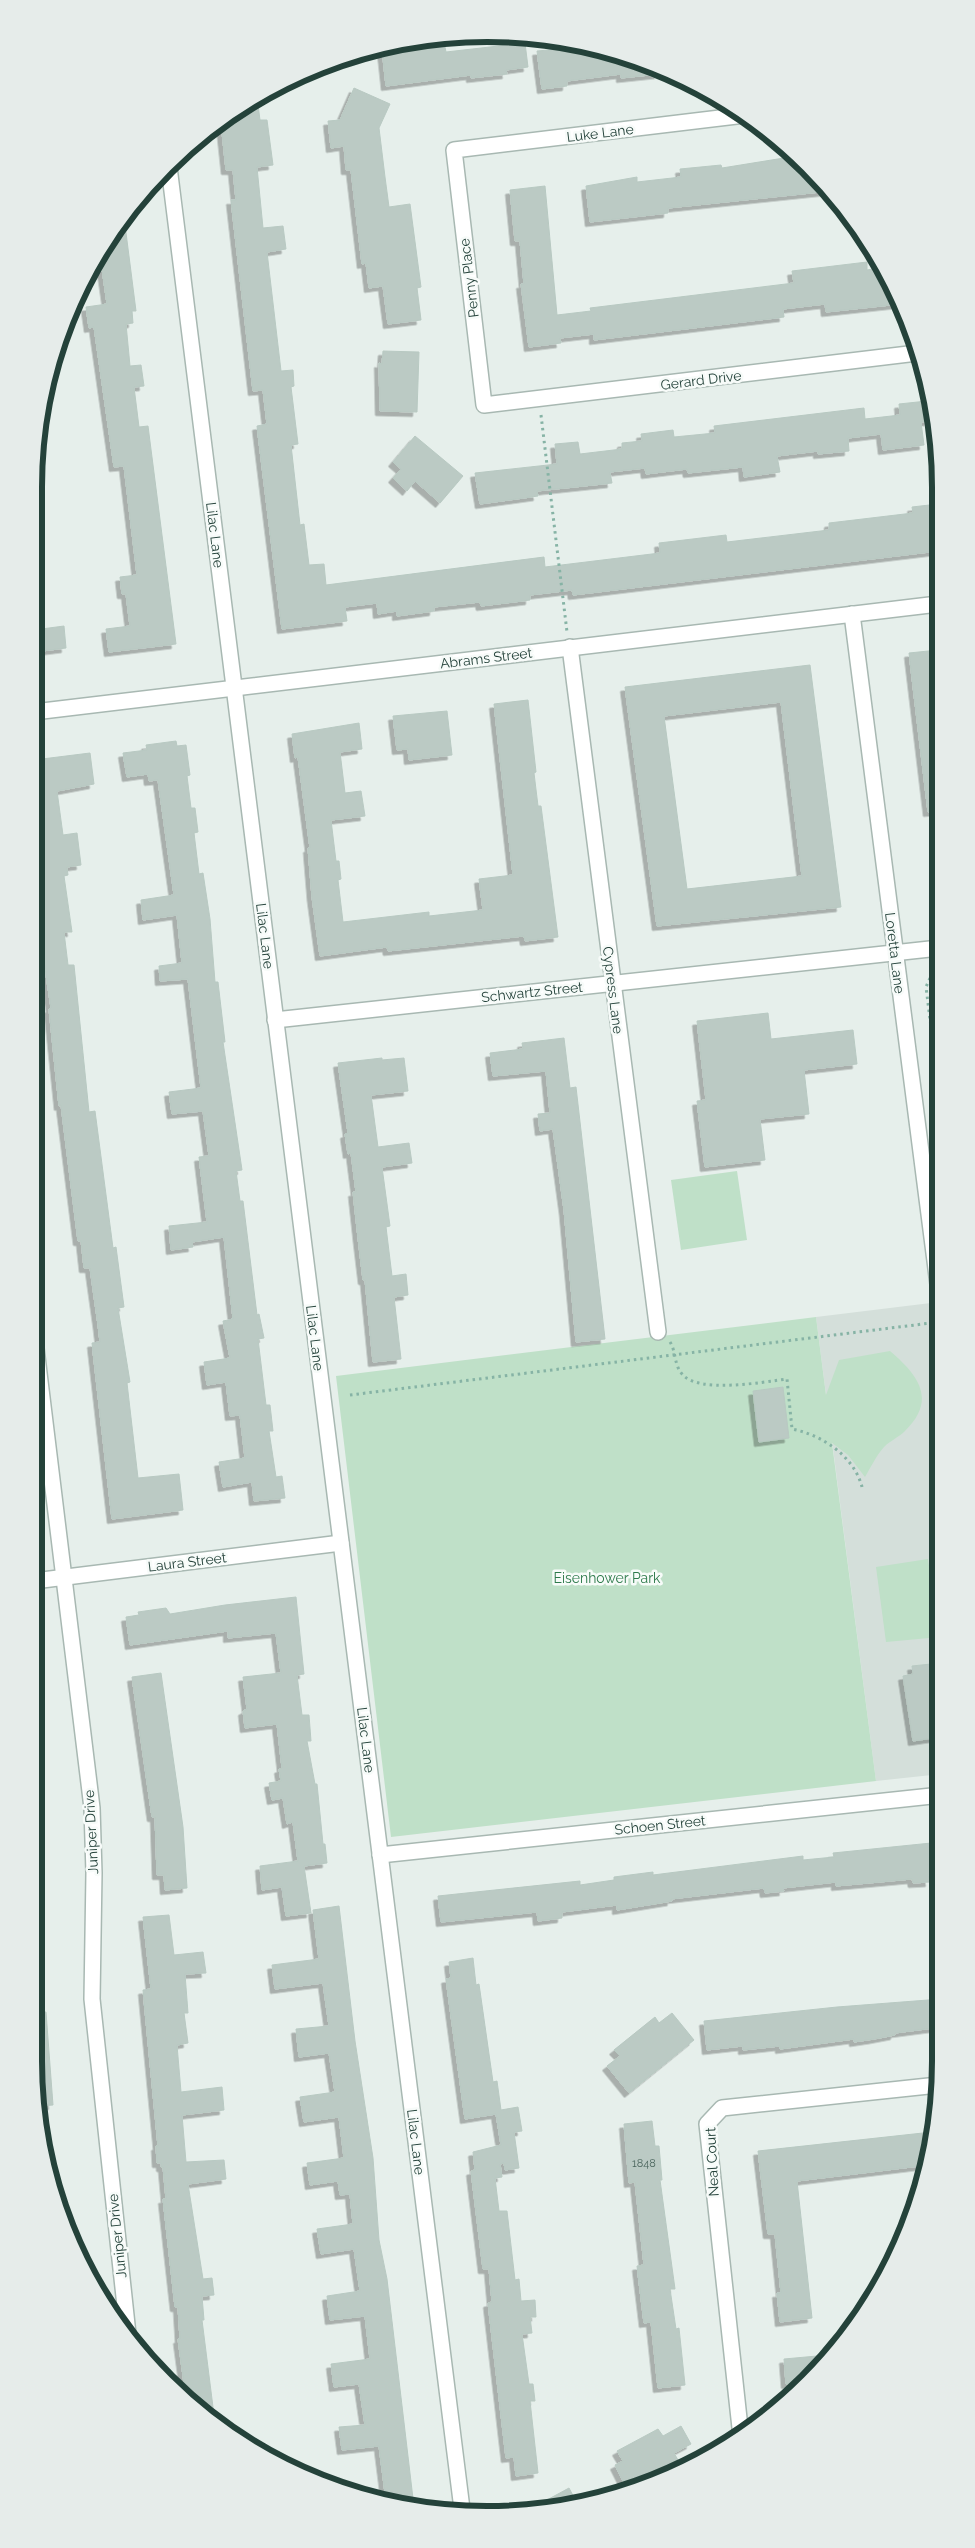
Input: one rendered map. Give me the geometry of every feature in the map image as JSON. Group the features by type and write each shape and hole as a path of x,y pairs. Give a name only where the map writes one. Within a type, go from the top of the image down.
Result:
{"street":[{"name":"Luke Lane","path":"454,150 735,117"},
{"name":"Penny Place","path":"454,150 484,405"},
{"name":"Lilac Lane","path":"170,176 462,2505"},
{"name":"Gerard Drive","path":"484,405 912,354"},
{"name":"Abrams Street","path":"42,711 932,605"},
{"name":"Loretta Lane","path":"852,614 932,1238"},
{"name":"Cypress Lane","path":"570,648 658,1332"},
{"name":"Schwartz Street","path":"275,1020 932,949"},
{"name":"Juniper Drive","path":"42,1398 92,1808 94,1873 92,1999 127,2321"},
{"name":"Laura Street","path":"42,1580 341,1543"},
{"name":"Schoen Street","path":"380,1856 932,1796"},
{"name":"Neal Court","path":"740,2427 707,2124 722,2108 932,2086"}],"path":[{"path":"539,399 565,621 570,648"},
{"path":"930,978 926,987 932,1035"},
{"path":"350,1395 932,1323"},
{"path":"658,1332 672,1344 677,1367 683,1376 693,1383 737,1385 787,1379 792,1429 811,1433 845,1456 859,1473 862,1487"}],"shaded area":[{"path":"932,1303 932,1775 876,1781 816,1317"}],"green space":[{"path":"737,1171 747,1240 681,1250 671,1180"},
{"name":"Eisenhower Park","path":"816,1317 826,1395 839,1360 890,1351 915,1378 922,1398 915,1419 903,1433 884,1447 865,1477 848,1455 832,1443 876,1781 391,1837 336,1376"},
{"path":"928,1559 932,1585 932,1638 886,1642 876,1567"}],"building":[{"path":"444,44 446,52 525,44 528,67 506,70 507,74 471,78 471,75 386,86 383,55"},
{"path":"560,49 603,58 654,75 621,78 621,74 567,81 567,86 542,89 537,51"},
{"path":"354,88 390,104 379,128 389,207 410,204 421,287 417,288 421,320 388,324 383,286 369,288 366,263 362,264 351,170 346,170 344,146 331,148 328,121 340,120"},
{"path":"258,106 260,120 267,120 273,165 257,167 263,228 283,226 286,249 267,252 281,371 293,370 294,386 291,387 298,444 291,445 300,525 304,524 309,565 324,564 326,585 544,557 545,567 660,553 659,543 726,535 727,542 829,530 829,523 913,513 912,507 932,505 932,552 573,595 572,590 530,595 530,600 481,606 480,602 434,607 434,611 397,616 397,611 378,614 377,603 345,607 347,621 282,629 257,426 267,424 263,390 253,391 231,200 236,200 233,170 226,170 222,130"},
{"path":"786,158 820,192 668,208 668,213 590,222 586,186 637,177 637,182 681,177 680,169 721,165 722,168"},
{"path":"545,186 557,315 591,311 590,308 794,283 792,271 867,262 867,270 875,269 893,305 826,312 825,304 783,309 784,317 594,340 594,334 560,338 561,343 529,347 521,284 524,284 520,241 515,241 510,190"},
{"path":"125,229 136,311 132,311 133,323 126,324 130,366 141,365 144,386 134,387 139,427 148,426 176,644 109,652 106,629 130,626 126,594 122,594 120,577 137,575 124,466 114,467 94,327 89,328 86,307 107,304 102,266"},
{"path":"383,351 419,352 417,412 380,411 379,363 382,364"},
{"path":"924,401 928,421 921,422 924,445 883,450 881,434 848,438 849,451 818,454 818,451 777,456 780,472 744,477 743,467 688,473 687,469 646,474 645,468 610,472 612,483 537,491 538,496 480,504 475,473 557,464 555,444 578,442 580,454 622,449 622,443 642,441 641,434 673,430 674,437 715,433 714,426 864,408 865,419 900,415 899,404"},
{"path":"415,436 463,476 440,503 415,481 407,491 393,478 401,469 393,462"},
{"path":"64,626 66,648 42,651 42,629"},
{"path":"932,651 932,812 928,812 909,653"},
{"path":"810,665 841,907 657,926 625,687","holes":["781,702 802,876 687,889 664,716"]},
{"path":"528,700 538,806 541,806 558,937 525,941 524,936 388,951 387,947 320,956 312,897 308,848 310,848 298,757 295,758 292,734 359,723 362,749 340,752 345,793 361,791 365,816 331,820 336,861 339,861 341,879 338,880 343,922 429,912 429,916 483,910 479,879 513,875 494,704"},
{"path":"447,711 452,755 409,760 408,749 397,750 393,716"},
{"path":"176,741 177,746 186,745 190,775 187,776 191,808 195,808 198,832 194,833 199,874 203,873 210,919 215,982 218,982 225,1042 223,1042 242,1170 236,1171 240,1201 243,1201 257,1315 259,1314 264,1338 258,1339 266,1405 270,1405 273,1431 269,1431 276,1477 282,1476 285,1498 254,1501 252,1482 223,1487 219,1462 245,1458 240,1415 230,1416 226,1382 207,1385 204,1362 230,1358 223,1321 233,1319 224,1237 192,1242 193,1247 171,1250 169,1226 207,1222 199,1157 209,1156 203,1111 172,1114 169,1092 201,1088 188,979 160,981 159,966 182,963 177,915 143,920 141,900 174,895 158,780 149,781 148,774 127,777 123,753 147,750 146,745"},
{"path":"90,753 94,784 57,791 63,835 77,833 81,865 67,867 68,875 64,876 72,932 64,932 68,965 74,965 89,1112 95,1111 113,1248 116,1247 124,1307 118,1308 130,1382 127,1383 138,1478 179,1474 183,1510 112,1519 92,1343 100,1342 98,1325 90,1268 84,1268 81,1241 78,1241 61,1105 59,1106 49,1009 51,1008 42,948 42,759"},
{"path":"768,1013 771,1039 853,1030 857,1064 804,1070 809,1114 760,1119 765,1160 705,1167 697,1101 706,1100 697,1021"},
{"path":"564,1038 570,1088 576,1087 605,1339 576,1342 564,1210 553,1129 540,1131 538,1114 550,1113 546,1071 493,1076 490,1053 523,1049 522,1043"},
{"path":"382,1058 382,1060 404,1058 408,1091 371,1095 378,1147 409,1143 412,1163 382,1167 390,1226 386,1227 392,1276 406,1274 408,1295 394,1297 401,1359 373,1362 365,1280 363,1280 353,1192 356,1192 351,1153 348,1154 345,1134 348,1133 338,1063"},
{"path":"783,1387 789,1438 759,1442 753,1391"},
{"path":"296,1597 304,1674 297,1675 302,1715 309,1715 311,1741 307,1741 315,1784 317,1784 323,1844 325,1844 327,1863 304,1866 311,1913 286,1916 282,1887 262,1890 260,1866 298,1861 293,1822 287,1824 283,1798 272,1800 269,1783 281,1781 279,1769 282,1768 277,1724 245,1728 243,1711 247,1709 243,1677 281,1673 276,1633 228,1638 228,1631 130,1645 126,1617 139,1615 138,1612 166,1608 170,1614 225,1605"},
{"path":"932,1664 932,1738 913,1741 903,1676 913,1674 912,1666"},
{"path":"161,1673 183,1827 187,1888 165,1890 164,1875 157,1875 155,1817 152,1817 132,1677"},
{"path":"932,1843 932,1876 929,1876 930,1882 913,1883 912,1879 836,1886 836,1882 783,1888 784,1891 765,1893 764,1888 671,1899 672,1901 617,1910 617,1905 562,1912 562,1918 538,1921 537,1912 441,1922 438,1896 580,1881 580,1885 614,1880 614,1877 653,1872 653,1875 803,1856 803,1860 834,1857 833,1853"},
{"path":"339,1906 355,2041 373,2158 379,2240 387,2279 413,2499 385,2493 379,2446 342,2450 339,2427 365,2425 359,2384 334,2387 331,2364 370,2359 365,2316 330,2320 327,2296 360,2291 354,2249 321,2254 317,2229 353,2224 350,2194 340,2195 338,2181 310,2185 307,2163 344,2158 339,2117 304,2122 300,2097 335,2092 329,2053 299,2057 296,2029 329,2026 323,1983 275,1989 272,1965 319,1959 313,1910"},
{"path":"169,1915 174,1955 203,1952 206,1973 185,1974 188,2013 184,2013 188,2043 177,2045 181,2092 222,2087 224,2110 182,2115 186,2162 224,2160 226,2179 188,2184 203,2279 212,2278 214,2295 202,2296 204,2320 202,2320 214,2411 184,2386 178,2339 180,2339 178,2307 175,2307 163,2199 166,2199 163,2167 161,2167 161,2163 157,2163 156,2146 158,2146 143,1990 151,1989 143,1917"},
{"path":"473,1958 476,1985 479,1984 493,2082 497,2081 501,2110 518,2107 522,2131 514,2132 519,2168 505,2170 504,2163 500,2164 502,2177 495,2178 499,2211 507,2211 515,2280 519,2279 521,2301 535,2300 536,2317 530,2317 532,2333 522,2334 529,2384 533,2384 535,2401 530,2401 538,2473 516,2476 514,2457 506,2458 488,2303 492,2302 489,2269 483,2269 471,2171 475,2170 473,2152 501,2145 496,2114 465,2119 446,1979 451,1978 449,1962"},
{"path":"932,2000 932,2028 895,2033 895,2035 854,2042 854,2039 780,2049 780,2046 743,2050 743,2046 707,2050 704,2021 837,2007"},
{"path":"42,2012 46,2012 53,2105 45,2106"},
{"path":"672,2013 694,2040 629,2093 607,2066 620,2056 614,2050 655,2017 659,2023"},
{"path":"652,2121 655,2146 659,2146 662,2180 660,2180 675,2289 670,2289 676,2329 679,2328 685,2385 658,2388 651,2322 644,2323 637,2266 644,2265 635,2182 629,2183 624,2124"},
{"path":"927,2133 919,2166 797,2181 812,2318 780,2322 777,2293 781,2293 775,2234 768,2234 758,2151"},
{"path":"820,2356 793,2383 786,2384 784,2359"},
{"path":"681,2426 691,2444 674,2453 678,2460 647,2476 624,2484 615,2465 623,2461 617,2451 658,2429 663,2436"},
{"path":"569,2488 574,2497 546,2502 543,2502"}]}
